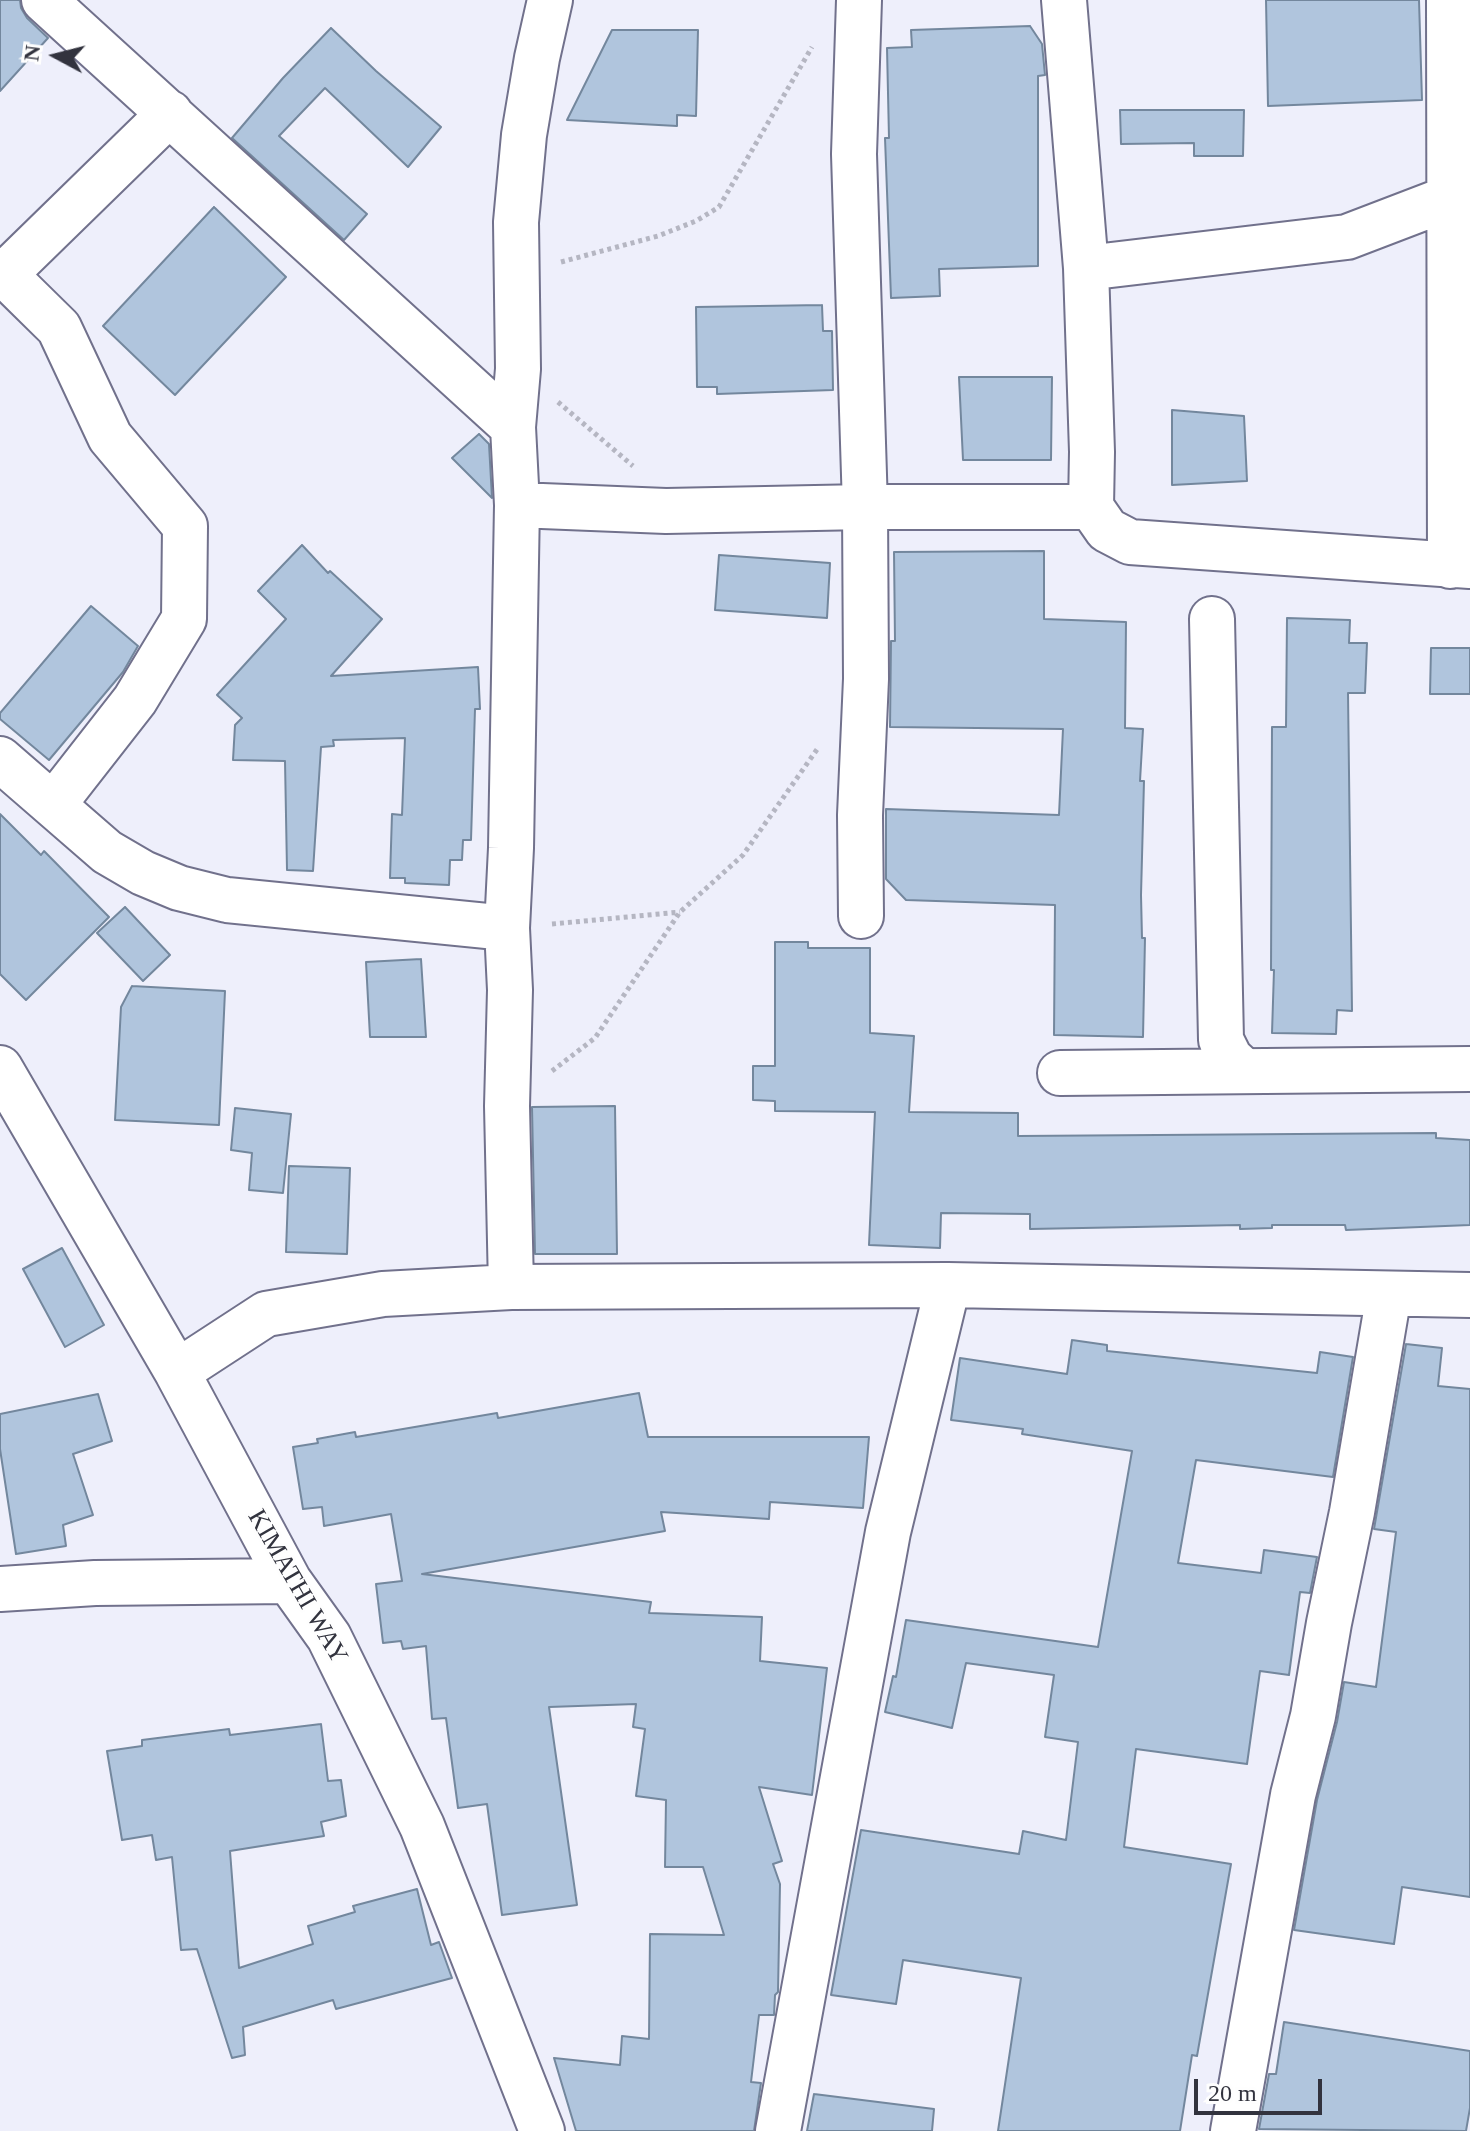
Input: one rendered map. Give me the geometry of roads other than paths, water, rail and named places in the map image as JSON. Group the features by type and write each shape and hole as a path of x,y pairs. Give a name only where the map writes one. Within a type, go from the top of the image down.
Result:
{"street":[{"path":"44,0 513,427"},
{"path":"511,1287 507,928 517,505 513,427 518,369 516,222 524,135 550,0"},
{"path":"859,0 854,154 865,507 866,679 860,815 861,916"},
{"path":"1064,0 1086,268 1091,507 1107,530 1130,542 1460,566 1449,198 1449,0"},
{"path":"53,805 135,700 184,619 185,526 110,437 59,328 2,272 170,113"},
{"path":"1086,268 1347,237 1449,198"},
{"path":"517,505 666,511 1091,507"},
{"path":"1212,619 1221,1040 1230,1058 1244,1071"},
{"path":"0,759 107,852 143,873 179,888 227,900 507,928"},
{"name":"KIMATHI WAY","path":"0,1068 177,1372 289,1581 329,1637 422,1826 542,2131"},
{"path":"1060,1073 1470,1069"},
{"path":"177,1372 266,1314 383,1294 511,1287 948,1285 1470,1295"},
{"path":"778,2131 888,1532 948,1285"},
{"path":"1233,2131 1293,1795 1313,1716 1352,1512 1389,1294"},
{"path":"0,1589 95,1583 289,1581"}]}
